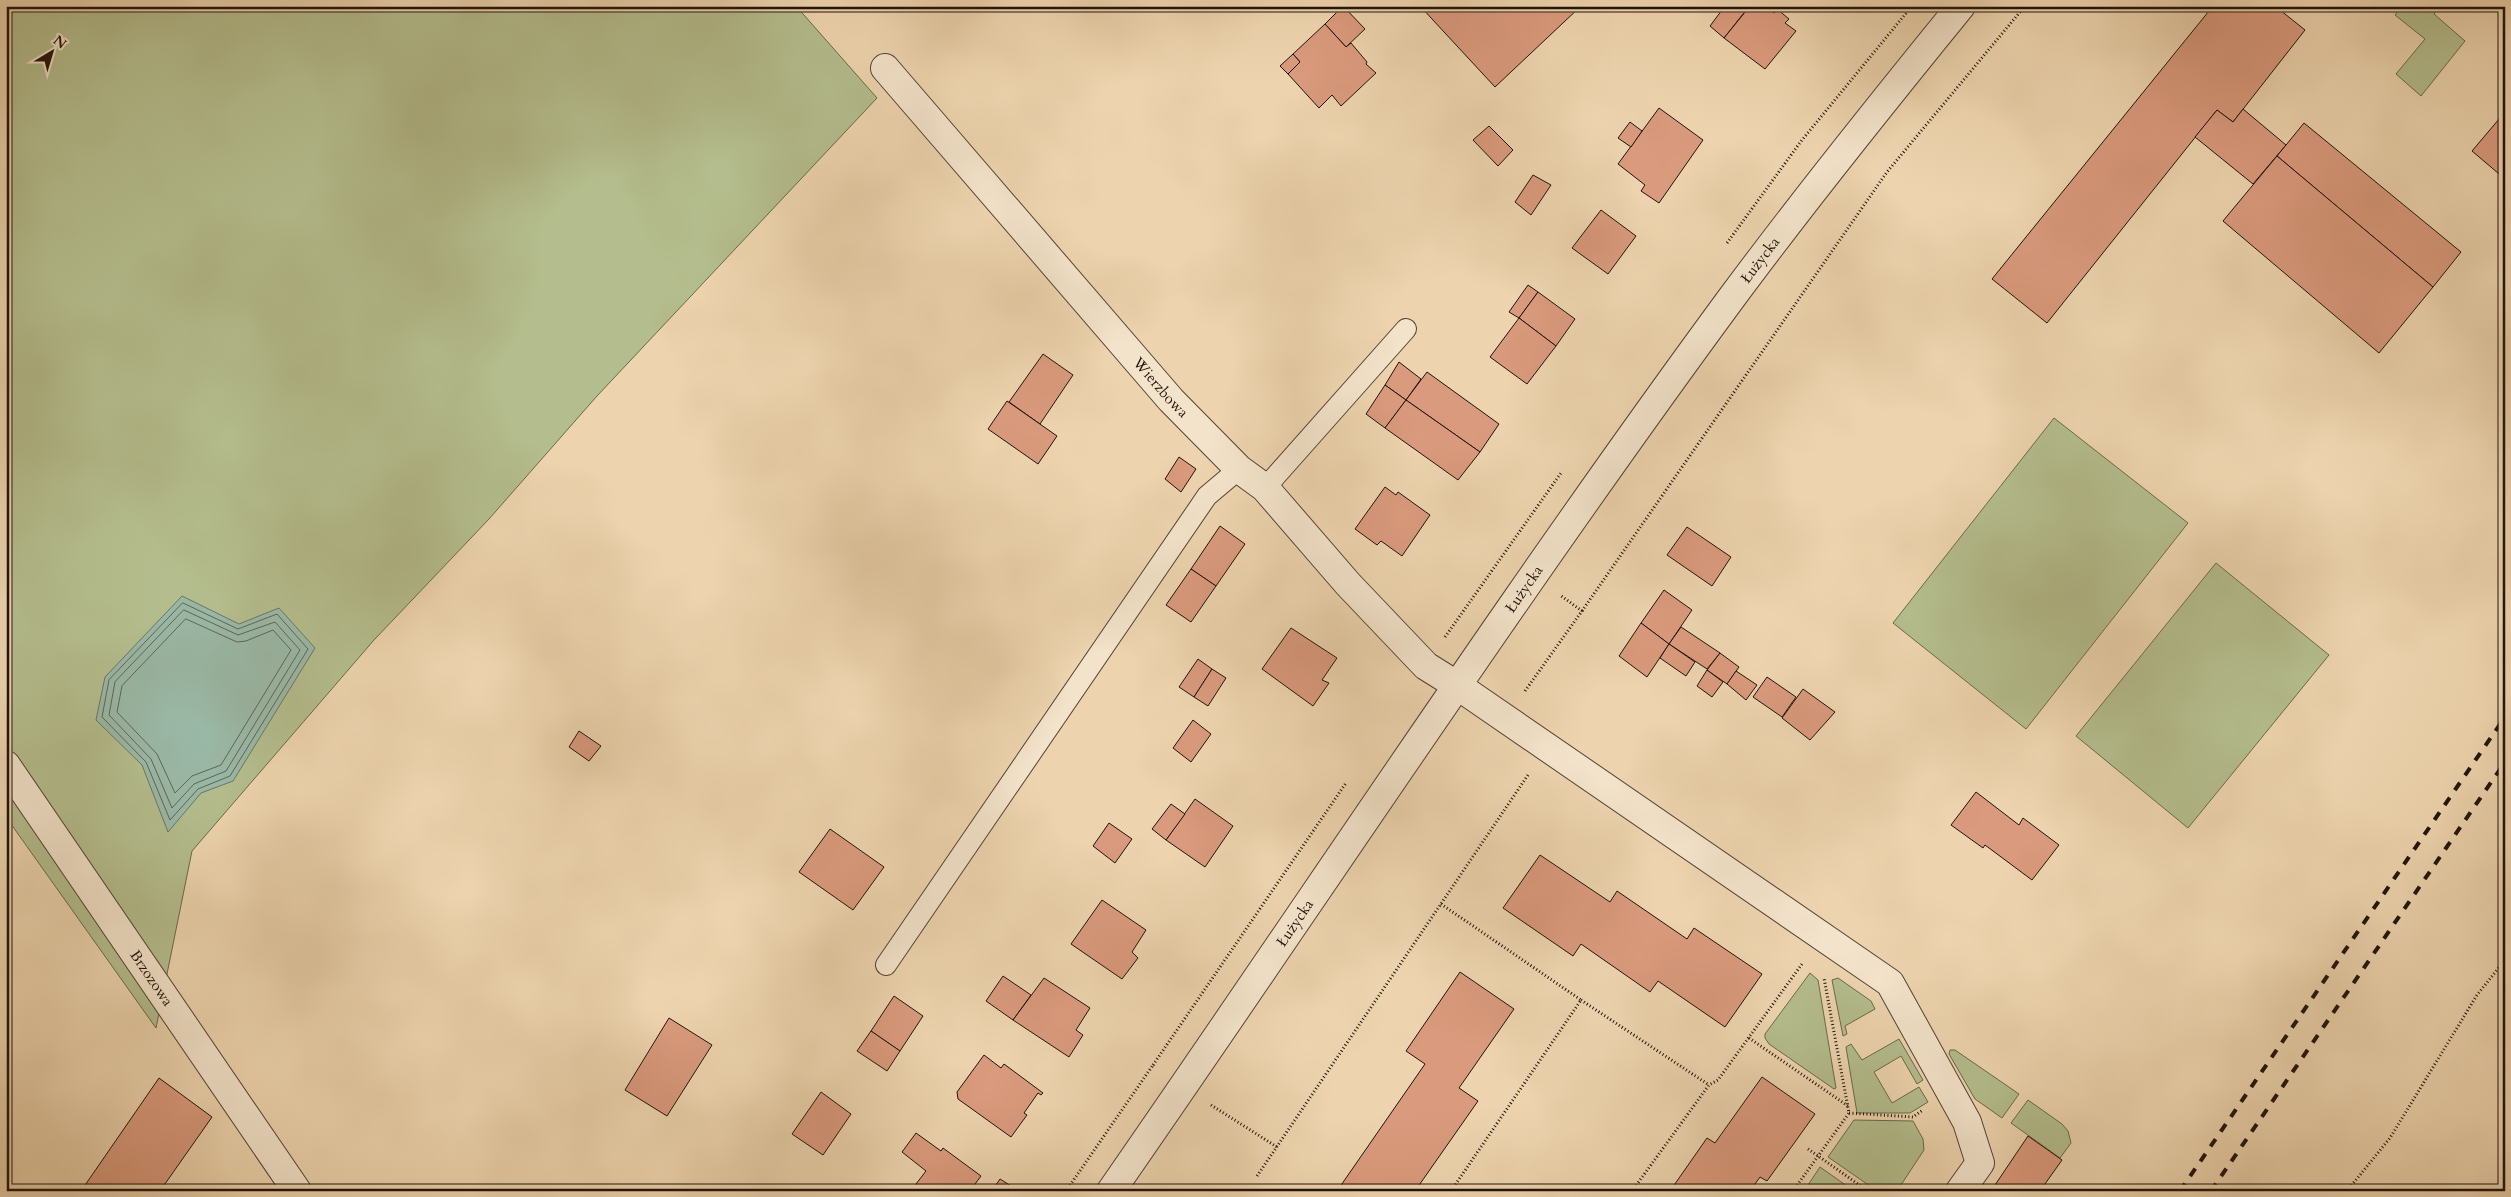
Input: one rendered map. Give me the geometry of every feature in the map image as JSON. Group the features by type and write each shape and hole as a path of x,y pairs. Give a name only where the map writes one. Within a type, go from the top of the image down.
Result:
{"street":[{"name":"Łużycka","path":"1111,1191 1458,686 1733,297 1865,124 1961,6"},
{"name":"Wierzbowa","path":"885,68 1171,400 1239,469 1266,488 1348,584 1426,666 1505,718 1890,983 1967,1122 1980,1163 1960,1191"},
{"name":"Brzozowa","path":"6,765 297,1191"}],"lane":[{"path":"1266,488 1406,329"},
{"path":"886,965 1208,496 1239,469"}],"path":[{"path":"1505,718 1582,611 1887,172 2026,6"},
{"path":"1501,556 1582,611"},
{"path":"1257,1176 1533,767"},
{"path":"1441,904 1581,1000 1709,1084"},
{"path":"2346,1191 2390,1138 2477,995 2505,960"},
{"path":"1632,1191 1709,1084 1718,1080 1803,963"},
{"path":"1793,1191 1848,1113 1823,974"},
{"path":"1451,1191 1581,1000"},
{"path":"1749,1038 1848,1106"},
{"path":"1848,1113 1913,1117 1933,1103 1924,1088 1941,1075"},
{"path":"1808,1149 1868,1191"}],"green space":[{"path":"6,6 796,6 877,98 597,396 489,519 374,640 192,851 156,1028 6,817"},
{"path":"2402,6 2441,6 2434,14 2465,41 2421,96 2396,74 2425,39 2395,15"},
{"path":"2054,418 2188,523 2026,729 1893,623"},
{"path":"2216,563 2329,655 2188,828 2076,736"},
{"path":"1810,973 1818,980 1836,1088 1834,1089 1769,1044 1765,1038 1765,1034"},
{"path":"1838,978 1871,1001 1875,1009 1845,1026 1847,1034 1843,1036 1832,980"},
{"path":"1899,1039 1923,1080 1917,1084 1901,1056 1874,1072 1892,1103 1919,1087 1928,1102 1910,1113 1857,1113 1846,1047 1851,1044 1862,1060"},
{"path":"1950,1050 1955,1050 2019,1094 2002,1118 1975,1099 1949,1054"},
{"path":"2028,1100 2062,1124 2068,1131 2071,1143 2060,1158 2011,1123"},
{"path":"1854,1120 1913,1121 1923,1139 1924,1150 1897,1191 1877,1191 1828,1157"},
{"path":"1820,1167 1854,1191 1804,1191"}],"water":[{"path":"182,596 239,624 279,608 315,648 233,781 201,793 168,832 142,765 96,720 105,677"}],"building":[{"path":"1343,6 1365,29 1346,47 1325,24"},
{"path":"1420,6 1581,6 1495,87"},
{"path":"1725,6 1743,6 1747,9 1724,38 1710,26"},
{"path":"1750,6 1766,6 1774,13 1777,9 1789,19 1785,23 1796,31 1765,69 1724,38"},
{"path":"2213,6 2275,6 2305,30 2233,122 2217,110 2047,323 1992,279"},
{"path":"1325,24 1346,47 1351,43 1367,62 1366,64 1376,73 1341,106 1332,95 1319,108 1288,74 1300,62 1293,54"},
{"path":"1293,54 1300,62 1288,74 1280,66"},
{"path":"1659,108 1703,140 1659,203 1641,191 1645,185 1618,164"},
{"path":"2243,109 2286,145 2253,184 2195,137 2217,110 2233,122"},
{"path":"2505,112 2505,179 2472,151"},
{"path":"1630,122 1642,131 1631,147 1618,138"},
{"path":"2304,123 2461,252 2433,287 2277,156"},
{"path":"1489,126 1513,150 1498,166 1473,140"},
{"path":"2277,156 2433,287 2379,353 2223,221"},
{"path":"1533,175 1551,185 1531,215 1515,202"},
{"path":"1601,210 1636,236 1608,274 1572,248"},
{"path":"1528,285 1538,292 1519,318 1509,312"},
{"path":"1538,292 1575,319 1556,346 1519,318"},
{"path":"1519,318 1556,346 1527,384 1490,357"},
{"path":"1043,354 1073,375 1040,424 1009,402"},
{"path":"1399,362 1421,379 1406,400 1385,385"},
{"path":"1427,372 1499,424 1480,452 1406,400"},
{"path":"1385,385 1406,400 1385,428 1366,414"},
{"path":"1406,400 1480,452 1458,480 1385,428"},
{"path":"1007,401 1057,436 1038,464 988,429"},
{"path":"1179,457 1196,469 1181,492 1165,479"},
{"path":"1385,487 1396,495 1398,492 1430,515 1402,556 1381,541 1377,545 1355,529"},
{"path":"1220,526 1245,544 1216,586 1191,569"},
{"path":"1687,527 1731,557 1712,586 1667,555"},
{"path":"1191,569 1216,586 1191,622 1166,605"},
{"path":"1664,590 1692,610 1669,644 1641,623"},
{"path":"1641,623 1669,644 1647,677 1619,656"},
{"path":"1681,627 1720,653 1707,669 1669,644"},
{"path":"1291,628 1337,658 1322,680 1329,683 1313,706 1262,669"},
{"path":"1669,644 1695,662 1686,676 1660,658"},
{"path":"1720,653 1739,667 1727,684 1707,670"},
{"path":"1198,659 1212,669 1194,697 1179,687"},
{"path":"1212,669 1226,678 1208,706 1194,697"},
{"path":"1707,670 1723,682 1712,697 1697,686"},
{"path":"1736,671 1757,685 1746,700 1727,684"},
{"path":"1767,677 1796,697 1782,717 1753,697"},
{"path":"1803,689 1835,712 1810,740 1782,718"},
{"path":"1193,720 1211,734 1191,762 1173,748"},
{"path":"579,731 601,746 589,761 569,747"},
{"path":"1976,792 2019,825 2023,818 2059,845 2032,880 1985,845 1983,848 1951,825"},
{"path":"1195,799 1233,826 1205,867 1166,840"},
{"path":"1171,804 1185,814 1166,840 1152,829"},
{"path":"1109,823 1132,839 1115,863 1093,846"},
{"path":"830,829 884,867 853,910 799,872"},
{"path":"1540,855 1610,902 1617,891 1687,939 1694,928 1762,974 1725,1027 1658,981 1650,992 1581,944 1573,956 1503,908"},
{"path":"1102,900 1146,930 1132,952 1138,958 1122,979 1071,944"},
{"path":"1460,972 1514,1009 1459,1088 1478,1101 1415,1191 1337,1191 1425,1064 1406,1051"},
{"path":"1003,976 1031,995 1013,1020 986,1001"},
{"path":"1044,978 1090,1008 1076,1030 1083,1035 1069,1057 1013,1020"},
{"path":"894,996 923,1016 900,1051 871,1031"},
{"path":"669,1018 712,1045 667,1116 625,1090"},
{"path":"871,1031 900,1051 887,1071 857,1051"},
{"path":"984,1055 1001,1068 1004,1064 1043,1093 1041,1095 1038,1093 1024,1113 1027,1115 1011,1137 958,1099 957,1092"},
{"path":"1762,1077 1815,1114 1767,1181 1760,1177 1750,1191 1670,1191 1707,1138 1715,1143"},
{"path":"159,1078 212,1117 160,1191 81,1191"},
{"path":"821,1092 851,1114 823,1155 792,1134"},
{"path":"916,1133 941,1151 943,1148 981,1176 970,1191 918,1191 913,1188 926,1171 902,1152"},
{"path":"2028,1136 2062,1160 2040,1191 1991,1191"},
{"path":"1000,1179 1019,1191 992,1191"}],"railway":[{"path":"2180,1191 2505,717"},
{"path":"2211,1191 2505,762"}]}
